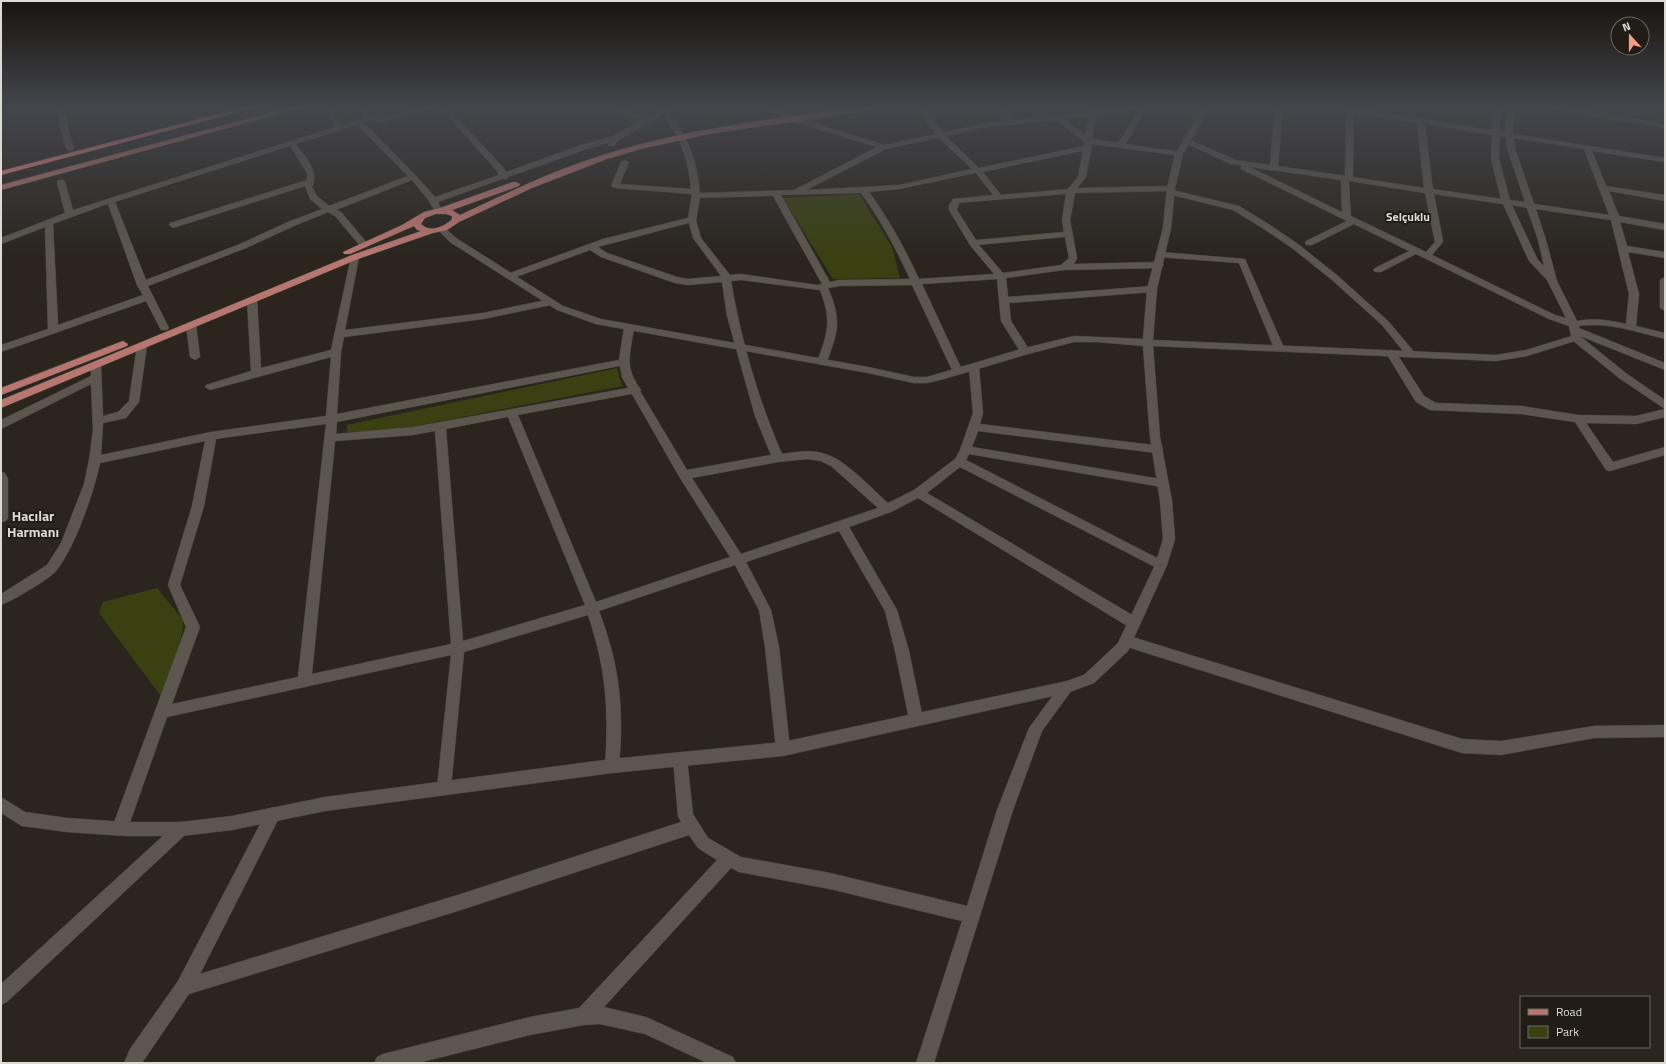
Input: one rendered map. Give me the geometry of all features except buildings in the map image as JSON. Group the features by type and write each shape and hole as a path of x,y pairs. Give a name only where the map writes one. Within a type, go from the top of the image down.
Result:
{"highway":[{"path":"1,167 44,156"},
{"path":"1,173 68,156"}],"main road":[{"path":"1,182 99,156"},
{"path":"1,188 121,156"},
{"path":"1,392 164,328 364,245 405,227 428,213 514,185 589,156"},
{"path":"1,404 355,257 431,231 442,230 452,225 456,220 505,197 611,156"},
{"path":"439,210 452,212 456,215 456,220"},
{"path":"418,219 417,224 420,228 431,231"}],"street":[{"path":"1,241 70,214 252,156"},
{"path":"300,156 312,173 311,181 308,187 313,197 322,206 338,214 364,245"},
{"path":"391,156 433,201 439,210"},
{"path":"488,156 500,169 504,177"},
{"path":"433,201 561,156"},
{"path":"689,156 693,167 696,194 692,220 697,238 720,267 726,278 732,316 760,416 778,458"},
{"path":"794,193 867,156"},
{"path":"962,156 978,171 999,198"},
{"path":"625,162 615,186 696,194 776,194 899,187 1043,156"},
{"path":"1064,267 1070,263 1073,258 1066,220 1071,191 1082,177 1086,156"},
{"path":"1,804 22,819 67,826 181,829 232,823 325,804 444,788 612,766 783,749 1067,687 1089,679 1123,647 1161,565 1169,539 1166,501 1157,449 1148,343 1152,289 1167,228 1171,190 1179,156"},
{"path":"1219,156 1552,317 1575,330 1665,367"},
{"path":"1274,168 1275,156"},
{"path":"1348,156 1347,179 1350,220"},
{"path":"1425,156 1429,191 1439,242 1427,256"},
{"path":"1495,156 1506,202 1534,261 1552,281"},
{"path":"1514,156 1542,240 1552,281 1575,330 1623,376 1665,405"},
{"path":"1591,156 1615,218 1634,294 1631,327"},
{"path":"1639,156 1665,160"},
{"path":"1234,162 1615,218 1665,227"},
{"path":"142,286 412,177"},
{"path":"173,225 311,181"},
{"path":"61,182 70,214"},
{"path":"1604,188 1665,198"},
{"path":"863,190 883,217 897,242 958,372"},
{"path":"1025,351 1006,321 1001,276 973,243 953,210 953,205 956,201 1071,191 1171,190 1236,208 1248,214 1295,246 1335,278 1385,323 1411,354"},
{"path":"776,194 795,225 825,286 832,308 834,319 830,340 822,362"},
{"path":"110,201 142,286 164,328"},
{"path":"510,276 590,246 692,220"},
{"path":"1309,243 1350,220"},
{"path":"49,222 53,331"},
{"path":"442,230 453,240 560,308 599,322 914,380 927,380 974,368 1025,351 1074,339 1496,358 1527,352 1594,321 1631,327 1665,336"},
{"path":"973,243 1068,234"},
{"path":"590,246 604,255 669,279 688,282 726,278 748,278 790,285 825,286 839,283 916,282 1001,276 1064,267 1160,260 1242,261 1280,348"},
{"path":"1622,248 1665,255"},
{"path":"1378,270 1415,251"},
{"path":"304,681 332,420 336,352 355,257"},
{"path":"1665,280 1665,308"},
{"path":"1004,300 1152,289"},
{"path":"1,349 147,297"},
{"path":"252,300 256,373"},
{"path":"340,334 483,316 551,302"},
{"path":"191,325 195,357"},
{"path":"629,328 624,362 627,377 636,390 684,476 738,559 766,610 772,647 783,749"},
{"path":"98,421 122,415 134,402 142,345"},
{"path":"210,387 336,352"},
{"path":"1391,353 1420,399 1434,407 1521,410 1578,419 1636,420 1665,413"},
{"path":"95,460 211,436 332,420 624,362"},
{"path":"1,600 51,568 66,544 90,484 95,460 98,421 96,365"},
{"path":"163,712 458,648 593,608 887,509 918,493 959,462 966,450 978,413 974,368"},
{"path":"1,425 97,377"},
{"path":"330,438 413,431 636,390"},
{"path":"511,412 593,608 606,653 613,690 615,721 612,766"},
{"path":"1578,419 1610,467 1665,452"},
{"path":"440,426 458,648 444,788"},
{"path":"974,427 1157,449"},
{"path":"120,828 193,627 174,585 198,506 211,436"},
{"path":"966,450 1162,483"},
{"path":"684,476 778,458 808,455 823,457 836,463 887,509"},
{"path":"959,462 1161,565"},
{"path":"1,476 2,518"},
{"path":"918,493 1134,623"},
{"path":"842,525 891,610 902,651 916,719"},
{"path":"1126,641 1462,746 1501,748 1594,732 1665,731"},
{"path":"925,1063 1005,810 1036,728 1067,687"},
{"path":"680,759 686,816 702,843 739,864 830,881 972,915"},
{"path":"133,1063 136,1055 184,987 273,814"},
{"path":"184,987 464,901 693,826"},
{"path":"1,996 181,829"},
{"path":"584,1016 729,858"},
{"path":"383,1063 530,1026 584,1016 600,1015 646,1026 708,1059 727,1063"}],"green space":[{"path":"859,194 892,247 900,278 833,279 783,198"},
{"path":"617,368 622,386 390,431 347,432 347,425"},
{"path":"157,588 183,620 183,629 167,691 160,695 99,613 103,602"}],"district":[{"name":"Selçuklu","path":"1408,216"},
{"name":"Hacılar Harmanı","path":"33,524"}]}
